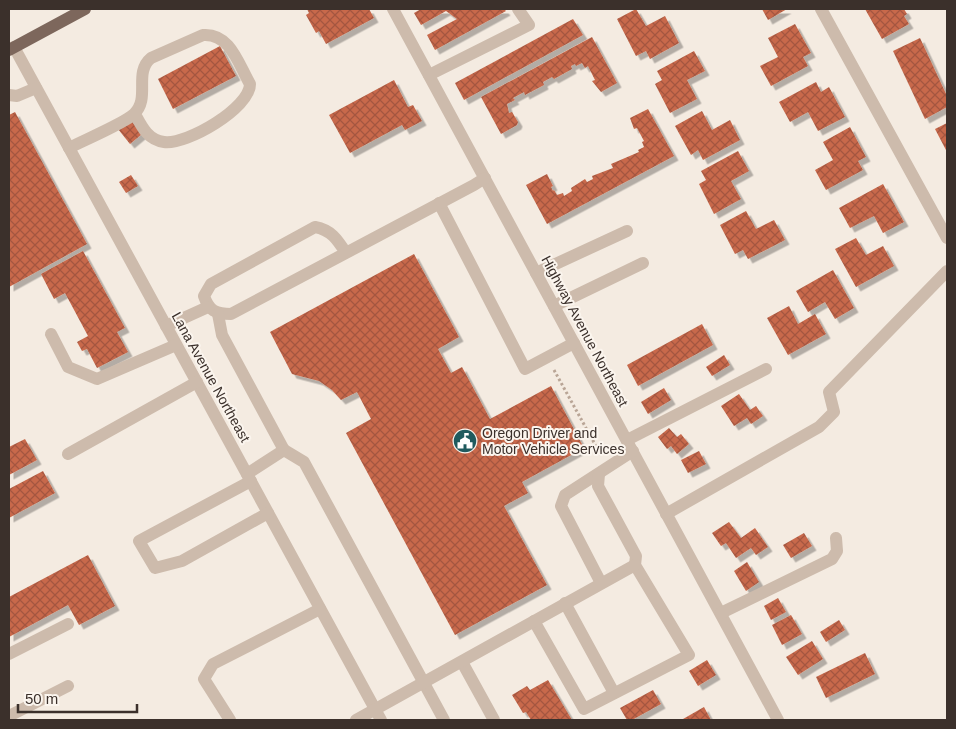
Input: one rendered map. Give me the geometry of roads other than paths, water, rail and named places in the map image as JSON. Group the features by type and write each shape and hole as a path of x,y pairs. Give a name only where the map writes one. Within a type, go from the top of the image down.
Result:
{"main road":[{"path":"11,48 85,9"}],"street":[{"name":"Highway Avenue Northeast","path":"394,9 778,720"},
{"path":"429,75 529,24 518,9"},
{"path":"821,9 947,238"},
{"path":"69,148 134,114 143,97 141,74 145,63 151,58 203,35 211,34 227,42 250,84 250,90 244,101 227,116 175,142 164,142 148,135 134,114"},
{"name":"Lana Avenue Northeast","path":"11,48 36,88 378,715"},
{"path":"9,95 17,96 36,88"},
{"path":"166,326 213,310 230,314 485,178"},
{"path":"439,203 525,369 574,343"},
{"path":"346,253 335,236 326,229 315,227 211,284 204,296 213,310 222,335 284,450 304,462 444,720"},
{"path":"536,273 627,231"},
{"path":"554,306 643,263"},
{"path":"666,514 819,427 834,412 829,392 947,271"},
{"path":"51,334 68,367 96,380 176,345"},
{"path":"601,583 561,506 565,495 599,474 630,445 766,369"},
{"path":"68,454 196,382"},
{"path":"268,513 182,561 155,568 139,541 249,478 284,450"},
{"path":"534,621 584,709 689,655 635,565 636,556 598,486 599,474"},
{"path":"721,613 832,559 837,551 836,538"},
{"path":"356,720 378,715 424,683 635,565"},
{"path":"565,603 614,693"},
{"path":"230,720 204,679 213,664 320,609"},
{"path":"9,654 68,624"},
{"path":"462,662 494,720"},
{"path":"9,716 68,686"}],"place":[{"name":"Oregon Driver and Motor Vehicle Services","path":"465,441"}]}
